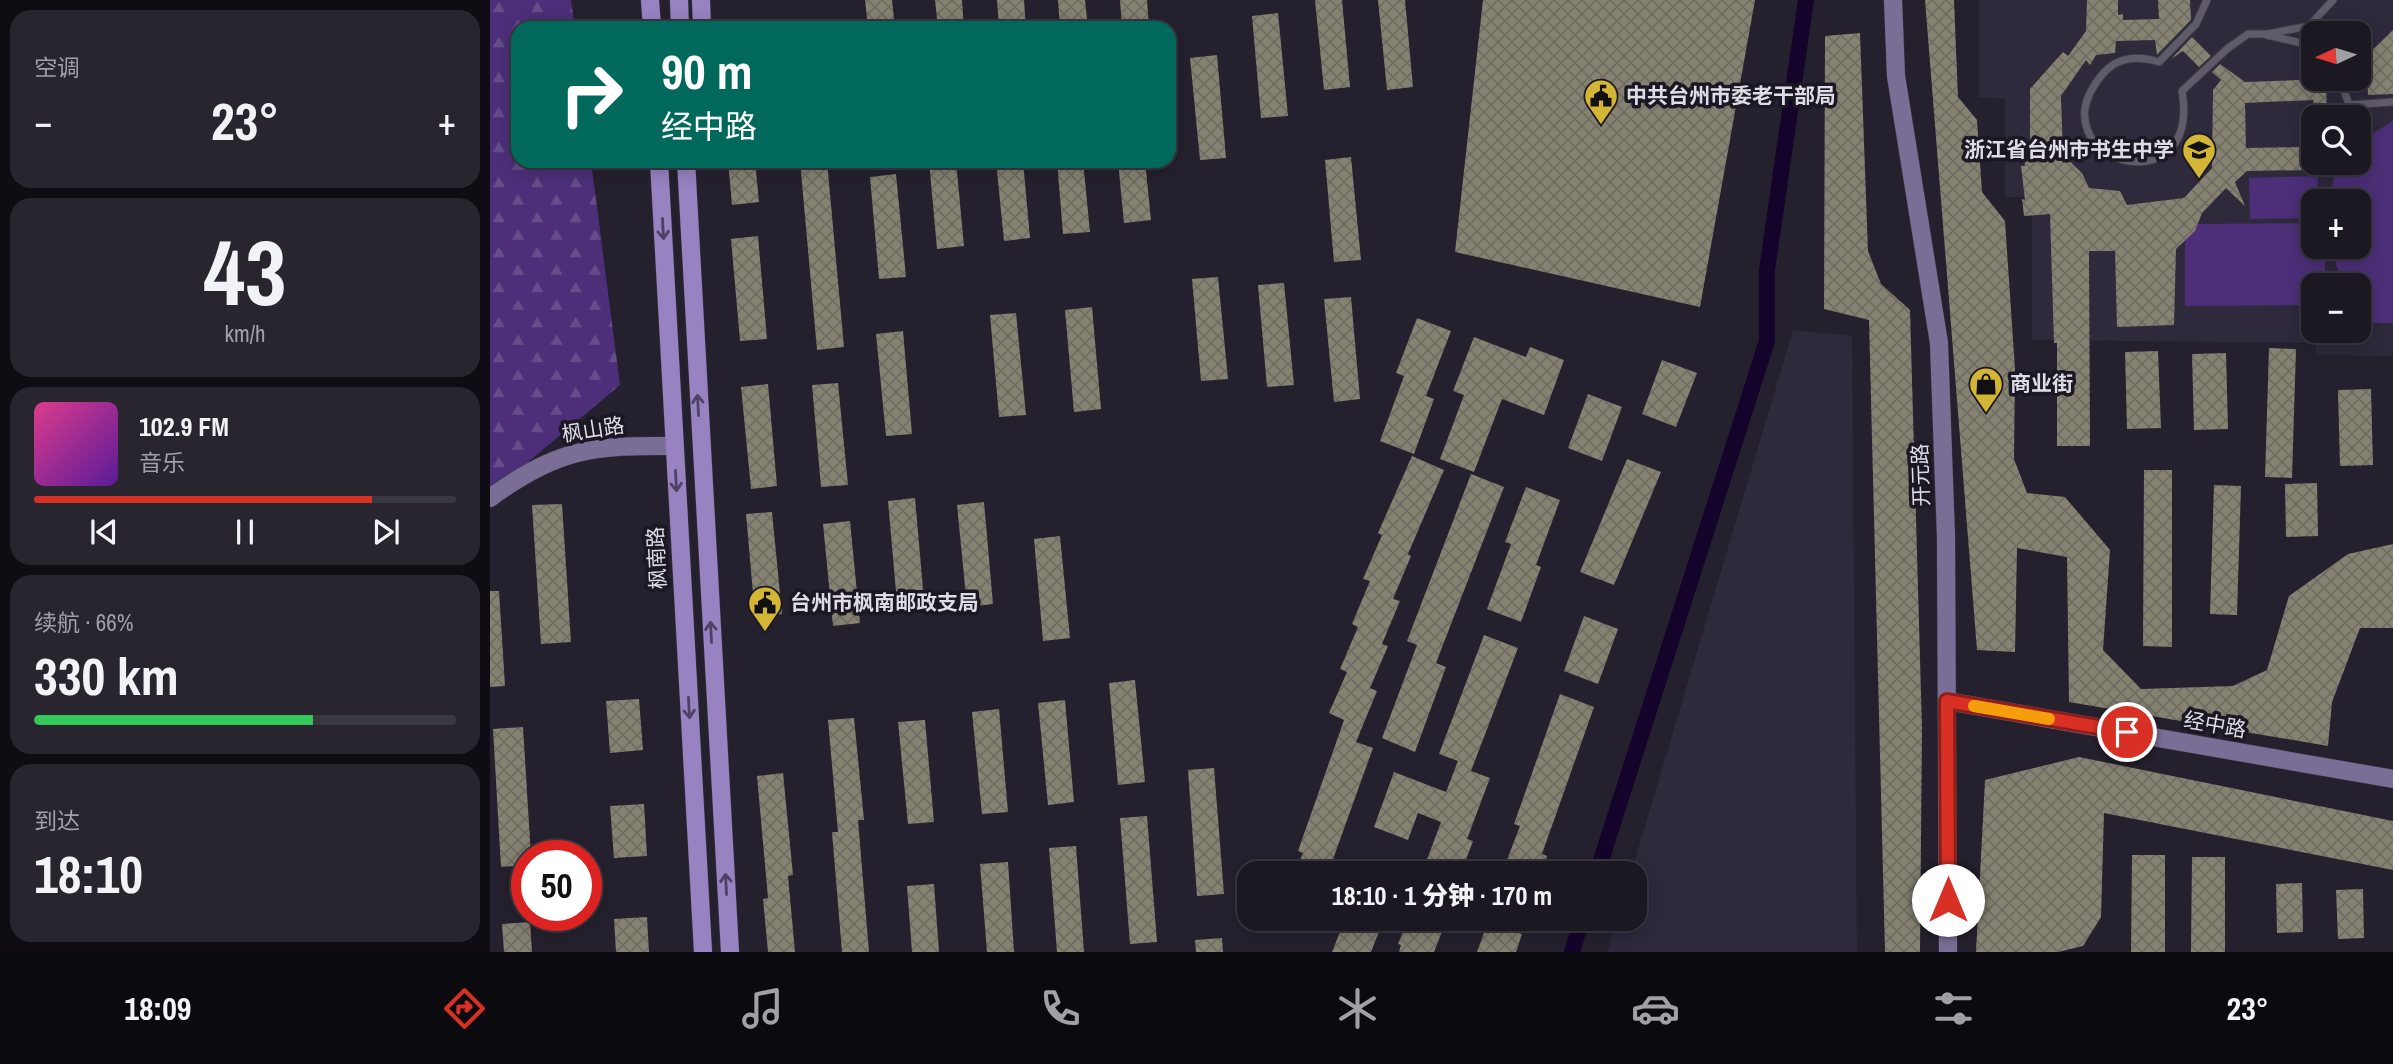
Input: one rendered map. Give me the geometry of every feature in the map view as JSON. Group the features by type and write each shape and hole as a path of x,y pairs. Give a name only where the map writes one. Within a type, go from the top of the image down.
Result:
{"main road":[{"path":"679,0 680,21"},
{"path":"701,0 702,21"},
{"name":"开元路","path":"1893,0 1896,76 1939,344 1946,537 1948,952"},
{"path":"649,2 651,21"},
{"name":"枫南路","path":"659,168 703,952"},
{"path":"686,168 730,952"},
{"name":"枫山路","path":"490,498 524,472 569,453 614,445 674,446"},
{"name":"经中路","path":"1947,701 2393,779"}],"lane":[{"path":"2207,0 2196,24 2159,62 2143,57 2123,59 2104,72 2086,95 2082,118 2093,139 2110,156 2125,163 2142,163 2167,154 2183,126 2182,91 2227,49 2248,34 2267,34 2309,26 2333,0"},
{"path":"2267,34 2301,43"},
{"path":"2346,91 2349,105 2393,103"}],"shaded area":[{"name":"浙江省台州市书生中学","path":"1979,0 2393,0 2393,356 2316,355 2316,343 2371,343 2371,273 2301,273 2301,343 2032,340 2032,197 2005,197 2005,99 1979,97"},
{"path":"1793,330 1852,336 1857,952 1607,952 1613,931 1647,931 1647,861 1635,861"}],"green space":[{"path":"490,0 571,0 574,21 511,21 511,168 592,168 620,385 490,494"},
{"path":"2393,121 2393,323 2371,323 2371,273 2340,273 2335,259 2371,259 2371,189 2331,189 2335,175 2371,175 2371,135"},
{"path":"2318,176 2318,189 2301,189 2301,218 2250,219 2249,178"},
{"path":"2301,223 2301,259 2325,259 2325,273 2301,273 2301,305 2185,306 2185,224"}],"building":[{"path":"865,0 892,0 894,21 867,21"},
{"path":"935,0 962,0 964,21 937,21"},
{"path":"997,0 1024,0 1026,21 998,21"},
{"path":"1058,0 1085,0 1087,21 1060,21"},
{"path":"1120,0 1147,0 1148,21 1122,21"},
{"path":"1315,0 1342,0 1350,87 1324,90"},
{"path":"1378,0 1405,0 1413,87 1387,90"},
{"name":"中共台州市委老干部局","path":"1483,0 1755,0 1700,307 1455,252"},
{"name":"商业街","path":"1925,0 1954,0 1958,97 1977,120 1982,192 2005,221 2015,369 2014,459 2027,493 2065,497 2110,550 2103,650 2141,689 2233,686 2267,670 2289,596 2348,554 2393,544 2393,628 2360,628 2332,702 2328,746 2069,702 2067,557 2017,548 2015,652 1977,650"},
{"path":"2087,0 2118,0 2118,15 2123,14 2123,20 2159,19 2158,0 2190,0 2191,20 2157,55 2155,40 2116,41 2115,53 2096,55 2090,65 2086,60 2061,96 2063,155 2082,173 2089,188 2120,191 2127,205 2184,198 2212,168 2213,90 2221,80 2212,72 2220,64 2245,82 2301,80 2301,91 2326,91 2327,105 2313,105 2313,100 2245,103 2246,148 2301,147 2301,170 2247,171 2235,182 2245,206 2226,188 2202,213 2195,231 2176,249 2174,325 2117,327 2115,251 2089,251 2090,446 2057,446 2057,343 2054,343 2050,214 2024,216 2021,166 2025,166 2023,150 2030,148 2030,89 2063,52 2068,56 2086,31"},
{"path":"1278,13 1288,116 1261,118 1252,16"},
{"path":"2393,30 2393,94 2368,95 2368,91 2371,91 2371,51"},
{"path":"1860,33 1868,251 1881,284 1910,310 1922,728 1920,952 1885,952 1869,320 1824,309 1825,36"},
{"path":"2192,37 2211,56 2199,67 2183,51 2171,59"},
{"path":"1217,55 1226,158 1200,160 1190,58"},
{"path":"1351,157 1361,260 1334,262 1325,160"},
{"path":"729,168 756,168 759,202 732,205"},
{"path":"801,168 828,168 844,347 817,350"},
{"path":"930,168 957,168 964,246 937,249"},
{"path":"997,168 1024,168 1030,238 1004,241"},
{"path":"1058,168 1084,168 1090,232 1063,234"},
{"path":"1119,168 1146,168 1151,220 1124,223"},
{"path":"896,174 906,277 879,279 870,177"},
{"path":"758,236 767,339 740,341 731,239"},
{"path":"1218,277 1228,379 1201,381 1192,279"},
{"path":"1284,283 1294,385 1267,387 1258,285"},
{"path":"1351,297 1360,399 1334,402 1324,299"},
{"path":"1092,307 1101,409 1074,412 1065,310"},
{"path":"1016,313 1026,415 999,417 990,315"},
{"path":"1417,318 1451,331 1426,396 1434,399 1414,454 1380,441 1404,376 1396,373"},
{"path":"903,331 912,434 886,436 876,334"},
{"path":"1474,337 1526,357 1530,347 1564,360 1544,415 1502,399 1474,472 1440,459 1464,395 1453,391"},
{"path":"2269,348 2296,349 2292,478 2265,477"},
{"path":"2158,351 2161,428 2127,429 2125,352"},
{"path":"2226,353 2228,429 2194,430 2192,354"},
{"path":"1662,360 1697,373 1676,427 1642,414"},
{"path":"838,383 848,485 821,487 812,385"},
{"path":"768,384 777,486 751,489 741,387"},
{"path":"2371,389 2373,465 2340,466 2338,390"},
{"path":"1588,394 1622,407 1602,461 1568,448"},
{"path":"1412,456 1444,470 1408,554 1411,556 1393,599 1400,601 1382,644 1388,646 1370,688 1377,691 1356,742 1373,748 1332,861 1300,861 1303,853 1298,851 1344,720 1329,713 1347,672 1340,669 1358,627 1352,624 1370,581 1363,579 1382,535 1378,533"},
{"path":"1627,459 1661,472 1614,585 1580,572"},
{"path":"2144,470 2172,470 2172,647 2143,646"},
{"path":"1471,474 1504,487 1436,663 1446,667 1415,752 1382,738 1417,645 1407,641"},
{"path":"2317,483 2318,536 2286,537 2285,484"},
{"path":"2214,485 2241,486 2237,615 2210,614"},
{"path":"1526,487 1560,500 1536,565 1541,567 1521,622 1487,609 1511,544 1505,542"},
{"path":"915,498 924,600 897,603 888,501"},
{"path":"984,502 993,604 967,607 957,505"},
{"path":"562,504 571,642 541,644 532,505"},
{"path":"772,512 782,614 755,616 746,514"},
{"path":"850,521 860,623 833,626 823,524"},
{"path":"1060,536 1070,638 1043,641 1034,539"},
{"path":"490,591 499,591 505,686 490,687"},
{"path":"1584,616 1618,629 1598,684 1564,671"},
{"path":"1484,635 1518,648 1471,771 1490,778 1467,839 1473,841 1466,861 1426,861 1441,822 1418,813 1408,840 1374,827 1394,772 1446,792 1458,761 1439,754"},
{"path":"1135,680 1145,782 1118,785 1109,683"},
{"path":"1560,694 1594,707 1542,854 1547,856 1545,861 1507,861 1520,826 1514,824"},
{"path":"639,699 643,750 610,753 606,701"},
{"path":"1065,700 1074,802 1048,805 1038,703"},
{"path":"999,709 1008,812 982,814 972,712"},
{"path":"854,718 864,820 858,820 869,952 842,952 832,832 838,832 828,720"},
{"path":"925,720 934,822 908,824 898,722"},
{"path":"523,727 530,840 511,840 511,866 501,867 493,729"},
{"path":"2079,757 2393,821 2393,870 2104,813 2101,917 2083,946 2058,952 1976,952 1985,780"},
{"path":"1214,768 1224,894 1197,896 1188,770"},
{"path":"783,773 793,875 788,876 795,952 768,952 763,899 768,898 757,776"},
{"path":"644,804 647,856 614,858 610,806"},
{"path":"1147,816 1157,942 1130,944 1120,818"},
{"path":"1076,846 1084,952 1057,952 1049,848"},
{"path":"2132,855 2165,855 2165,952 2131,952"},
{"path":"2192,857 2225,857 2225,952 2191,952"},
{"path":"1008,862 1014,952 987,952 980,864"},
{"path":"2302,883 2303,932 2277,933 2276,884"},
{"path":"934,884 939,952 912,952 907,886"},
{"path":"2363,889 2364,938 2338,939 2336,890"},
{"path":"647,917 649,952 616,952 614,919"},
{"path":"511,923 511,931 531,931 532,952 504,952 502,924"},
{"path":"1340,931 1379,931 1371,952 1332,952"},
{"path":"1403,931 1442,931 1434,952 1399,952 1401,945 1398,944"},
{"path":"1485,931 1514,931 1522,934 1516,952 1477,952"},
{"path":"1222,938 1223,952 1196,952 1195,940"}],"waterway":[{"path":"1601,861 1767,341 1767,270 1806,0"},
{"path":"1572,952 1578,931"}],"slow traffic":[{"path":"1974,706 2049,719"}],"place":[{"name":"中共台州市委老干部局","path":"1601,126"},
{"name":"浙江省台州市书生中学","path":"2199,180"},
{"name":"商业街","path":"1986,414"},
{"name":"台州市枫南邮政支局","path":"765,633"}],"route":[{"path":"1948,900 1947,701 2127,732"}]}
